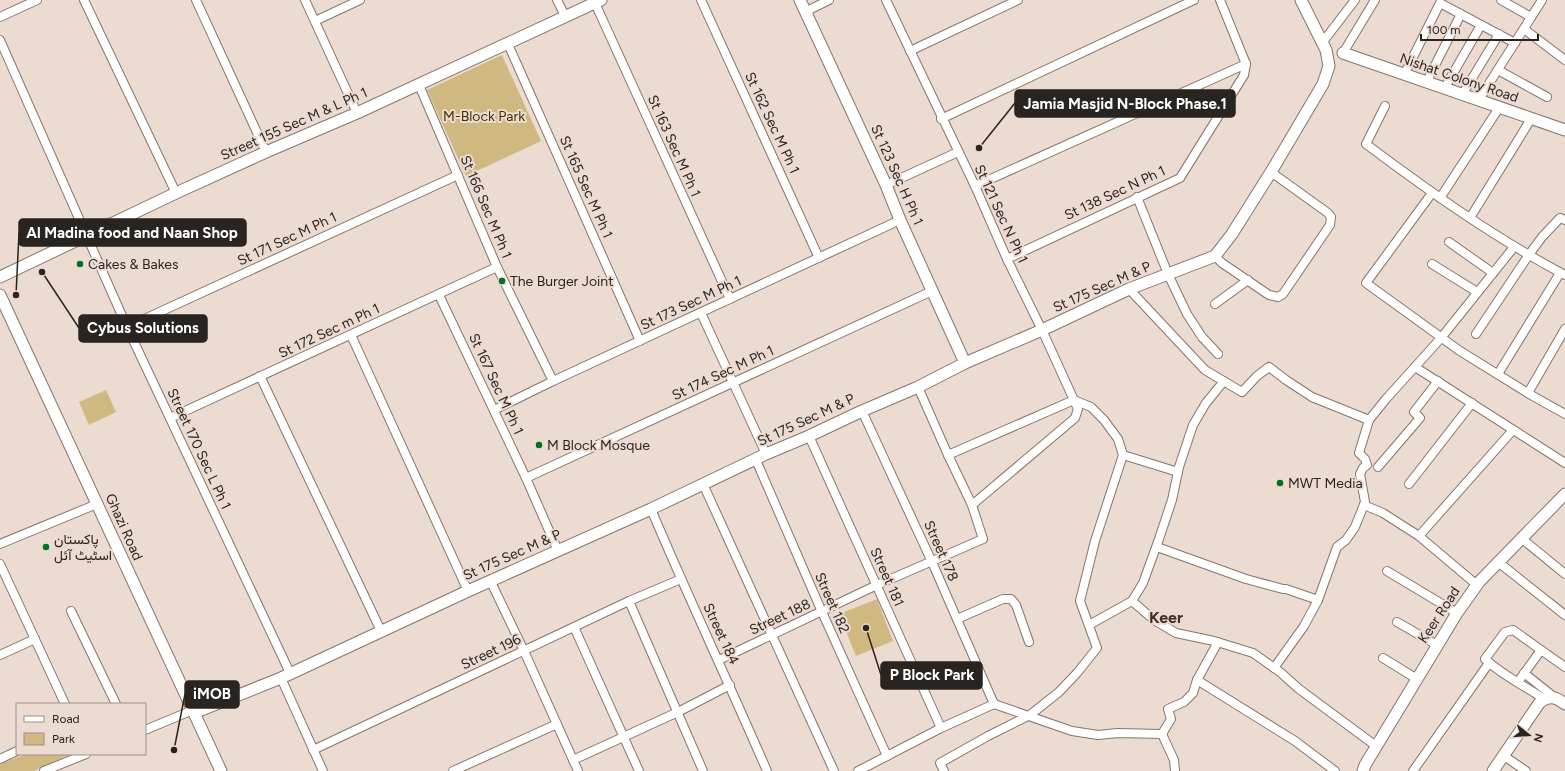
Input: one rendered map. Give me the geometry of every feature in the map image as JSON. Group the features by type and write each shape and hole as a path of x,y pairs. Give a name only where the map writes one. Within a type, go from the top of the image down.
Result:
{"street":[{"path":"0,17 38,0"},
{"path":"84,0 176,193"},
{"path":"196,0 266,152"},
{"path":"306,0 357,113"},
{"path":"315,21 360,0"},
{"path":"557,0 565,16"},
{"name":"St 162 Sec M Ph 1","path":"701,0 819,258"},
{"name":"St 123 Sec H Ph 1","path":"800,0 886,185 900,220 965,363"},
{"path":"805,12 829,0"},
{"name":"St 121 Sec N Ph 1","path":"886,0 941,118 975,186 1007,259 1074,400"},
{"path":"910,51 1018,0"},
{"path":"941,118 1194,0"},
{"path":"975,186 1246,64 1220,0"},
{"path":"1271,172 1328,213 1331,221 1330,225 1283,294 1278,297 1269,296 1215,256 1232,234 1271,172 1323,84 1329,66 1324,47 1301,0"},
{"path":"1324,47 1355,0"},
{"path":"1343,53 1375,0"},
{"path":"1501,0 1532,17"},
{"path":"1478,101 1542,0"},
{"name":"Street 155 Sec M & L Ph 1","path":"0,277 176,193 419,85 598,1"},
{"name":"St 163 Sec M Ph 1","path":"598,1 730,299"},
{"path":"1404,75 1440,3 1515,43"},
{"path":"1426,83 1460,14"},
{"path":"1444,89 1481,24"},
{"path":"1524,29 1565,60"},
{"path":"1462,95 1499,34"},
{"name":"Street 170 Sec L Ph 1","path":"0,40 285,675 322,771"},
{"name":"St 165 Sec M Ph 1","path":"508,44 640,341"},
{"name":"Nishat Colony Road","path":"1343,53 1565,130"},
{"name":"St 138 Sec N Ph 1","path":"1007,259 1180,178 1244,75 1246,64"},
{"path":"1498,70 1547,97"},
{"name":"St 166 Sec M Ph 1","path":"419,85 498,267 553,381"},
{"path":"1385,106 1366,144 1432,193 1528,256 1562,274 1498,374"},
{"path":"1440,198 1499,108"},
{"path":"1470,218 1531,119"},
{"path":"886,185 958,152"},
{"name":"St 171 Sec M Ph 1","path":"128,327 458,175"},
{"path":"1432,193 1366,283 1441,338 1528,393 1565,414"},
{"path":"1137,197 1168,274 1188,314 1202,337 1218,354"},
{"path":"1476,334 1542,237 1560,218 1565,220"},
{"name":"St 173 Sec M Ph 1","path":"494,410 553,381 900,220"},
{"path":"1449,242 1493,273"},
{"path":"1274,668 1304,626 1318,600 1337,547 1346,540 1355,527 1364,505 1365,502 1360,474 1362,468 1366,465 1365,459 1359,453 1369,420 1441,338 1514,247"},
{"name":"St 175 Sec M & P","path":"193,712 285,675 651,509 862,411 918,387 965,363 1042,330 1129,289 1215,256"},
{"path":"1432,264 1477,292"},
{"name":"St 172 Sec m Ph 1","path":"170,418 498,267"},
{"path":"1215,304 1248,280"},
{"path":"1129,289 1206,370 1242,392 1257,376 1269,367 1312,398 1369,420"},
{"name":"St 174 Sec M Ph 1","path":"526,478 932,291"},
{"name":"Ghazi Road","path":"0,295 221,771"},
{"name":"St 167 Sec M Ph 1","path":"439,295 526,478 558,551"},
{"name":"Street 182","path":"701,313 733,383 822,612 887,756"},
{"path":"1528,393 1565,329"},
{"path":"351,335 468,591"},
{"path":"1415,367 1565,463"},
{"path":"260,376 381,631"},
{"path":"1089,625 1132,601 1143,583 1157,547 1172,500 1178,472 1193,425 1206,402 1224,381"},
{"path":"1378,467 1420,418 1414,412 1438,381"},
{"path":"918,387 972,505 1075,418 1078,409 1074,400"},
{"path":"944,771 940,763 988,736 1030,715 1063,688 1097,648 1080,600 1095,541 1123,455 1118,439 1104,420 1091,407 1074,400 948,455"},
{"path":"1409,484 1472,403"},
{"name":"Street 178","path":"862,411 932,562 994,704"},
{"path":"1419,536 1513,430"},
{"name":"Street 181","path":"809,436 941,728"},
{"path":"1123,455 1178,472"},
{"path":"703,484 834,771"},
{"name":"Keer Road","path":"1362,771 1457,613 1498,562 1565,494"},
{"path":"0,544 97,504"},
{"name":"Street 188","path":"719,660 877,585 983,539 972,505"},
{"path":"1364,505 1383,513 1419,536 1478,585"},
{"name":"Street 184","path":"651,509 767,771"},
{"path":"1521,538 1565,574"},
{"path":"1157,547 1246,579 1283,589 1286,588 1318,600"},
{"path":"1498,562 1565,615"},
{"path":"0,564 64,703"},
{"path":"1387,571 1457,613"},
{"name":"Street 196","path":"314,750 629,601 681,579"},
{"path":"490,582 524,651 578,771"},
{"path":"957,619 1003,599 1011,599 1016,605 1029,642"},
{"path":"629,601 703,771"},
{"path":"1132,601 1154,620 1176,633 1218,642 1253,653 1376,746"},
{"path":"72,611 116,703"},
{"path":"1397,622 1437,645"},
{"path":"574,627 639,771"},
{"path":"1565,667 1514,630 1505,632 1485,659 1518,682 1549,698 1565,704"},
{"path":"0,655 35,639"},
{"path":"1162,734 1171,719 1168,709 1184,702 1193,693 1197,680 1218,642"},
{"path":"1518,682 1541,650"},
{"path":"1383,658 1417,679"},
{"path":"1413,771 1489,663"},
{"path":"1524,673 1549,698"},
{"path":"1197,680 1295,741 1335,771"},
{"path":"573,760 678,712 730,685"},
{"path":"1493,771 1540,702 1549,698"},
{"path":"858,771 941,728 994,704 1030,715 1072,731 1098,735 1118,733 1162,734"},
{"path":"146,730 193,712"},
{"path":"453,771 557,724"},
{"path":"1162,734 1174,760 1175,771"},
{"path":"0,759 16,751"},
{"path":"44,771 62,767 84,755"},
{"path":"1504,756 1526,771"}],"green space":[{"name":"M-Block Park","path":"502,55 541,141 466,176 427,90"},
{"path":"106,390 116,412 89,425 79,402"},
{"path":"877,599 893,641 856,656 839,614"},
{"path":"24,755 68,755 34,771 0,771 0,764"}],"place":[{"name":"Jamia Masjid N-Block Phase.1","path":"979,148"},
{"name":"Cakes & Bakes","path":"80,264"},
{"name":"Cybus Solutions","path":"42,272"},
{"name":"The Burger Joint","path":"502,281"},
{"name":"Al Madina food and Naan Shop","path":"16,295"},
{"name":"M Block Mosque","path":"539,445"},
{"name":"MWT Media","path":"1280,483"},
{"name":"پاکستان اسٹیٹ آئل","path":"46,547"},
{"name":"P Block Park","path":"866,628"},
{"name":"iMOB","path":"174,750"}],"district":[{"name":"Keer","path":"1166,617"}]}
